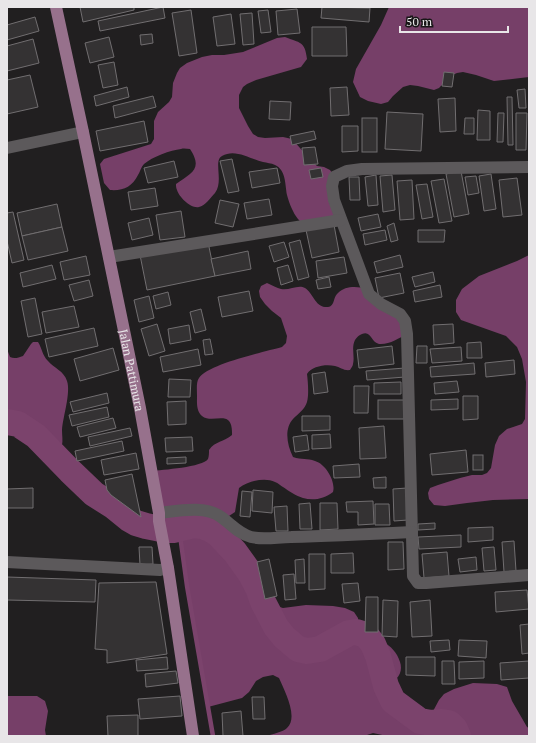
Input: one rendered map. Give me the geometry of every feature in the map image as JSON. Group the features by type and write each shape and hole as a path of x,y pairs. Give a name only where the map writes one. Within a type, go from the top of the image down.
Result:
{"main road":[{"name":"Jalan Pattimura","path":"56,7 140,408 164,543 193,736"}],"street":[{"path":"7,148 83,132"},
{"path":"529,167 362,169 347,171 334,177 332,186 334,200 369,294 381,304 400,314 405,321 407,334 413,576 418,583 426,584 529,575"},
{"path":"109,257 341,220"},
{"path":"159,517 187,510 204,510 220,516 240,533 251,537 262,538 412,532"},
{"path":"7,562 160,570 168,568"}],"shaded area":[{"path":"389,7 529,7 529,77 494,81 463,72 450,76 439,88 434,90 410,85 403,87 388,102 381,104 368,101 360,97 353,82 356,69 381,25"},
{"path":"285,37 298,42 303,46 307,59 301,67 247,84 243,87 239,95 239,108 253,134 258,137 265,138 283,137 292,139 317,166 330,170 332,173 341,220 305,226 294,214 287,195 283,174 279,167 232,153 222,156 219,159 218,188 208,201 199,207 192,206 186,202 178,193 176,187 176,184 187,177 196,166 196,161 190,149 172,151 147,161 143,165 133,183 123,189 110,190 104,183 100,164 104,159 151,144 154,139 154,121 158,112 169,102 172,97 173,83 180,68 187,63 202,57 243,52 277,38"},
{"path":"529,255 529,499 493,500 445,506 434,505 429,499 428,493 430,488 460,478 487,473 491,468 495,445 499,436 507,429 522,424 525,419 526,382 522,359 517,347 506,336 461,320 456,312 456,300 462,289 479,276"},
{"path":"267,283 281,289 299,287 305,288 316,302 325,307 331,306 336,295 344,289 359,287 366,289 393,311 407,334 394,341 379,344 376,343 369,335 365,333 361,334 354,343 353,366 350,370 328,365 316,367 307,374 307,402 288,427 287,437 289,447 293,457 315,461 326,469 332,479 334,488 333,492 322,498 307,499 295,495 276,482 262,480 252,482 239,488 235,512 229,516 159,513 151,471 182,468 205,462 208,459 209,450 211,447 232,435 229,421 226,419 211,419 200,414 197,404 197,382 199,378 204,373 224,363 282,347 286,343 287,336 281,318 265,304 260,297 259,291 261,286"},
{"path":"33,342 38,342 46,359 64,375 68,386 62,430 62,445 58,450 52,452 36,436 18,424 7,422 7,349 10,357 15,358 23,356"},
{"path":"200,525 214,531 232,548 251,574 263,602 283,608 306,605 333,606 345,608 354,612 358,618 359,633 383,642 397,655 401,664 400,673 396,679 386,686 393,701 420,720 431,715 444,694 454,689 473,683 497,684 507,687 512,701 529,728 529,736 387,736 373,733 364,736 267,736 287,728 292,717 284,689 279,678 273,675 263,677 256,681 249,692 242,698 208,707 187,586 179,528"},
{"path":"7,696 37,696 45,701 48,711 45,730 46,736 7,736"}],"building":[{"path":"80,7 134,7 134,10 83,22"},
{"path":"163,7 165,18 100,31 98,21"},
{"path":"322,7 370,8 369,22 321,18"},
{"path":"297,9 300,33 278,35 276,11"},
{"path":"191,10 197,53 179,56 172,13"},
{"path":"268,10 271,32 261,33 258,11"},
{"path":"252,13 254,44 243,45 240,14"},
{"path":"231,14 235,44 217,46 213,17"},
{"path":"35,17 39,31 7,40 7,25"},
{"path":"312,27 346,27 347,56 312,56"},
{"path":"152,34 153,43 141,45 140,35"},
{"path":"109,37 114,57 90,63 85,43"},
{"path":"33,39 39,63 7,71 7,46"},
{"path":"114,62 118,85 103,88 98,65"},
{"path":"444,72 454,73 452,87 442,86"},
{"path":"30,75 38,107 7,114 7,80"},
{"path":"127,87 129,97 96,106 94,96"},
{"path":"347,87 349,115 331,116 330,88"},
{"path":"525,89 526,108 519,108 517,90"},
{"path":"153,96 156,107 115,118 113,106"},
{"path":"507,97 512,97 513,145 508,145"},
{"path":"455,98 456,131 440,132 438,99"},
{"path":"270,101 291,102 290,120 269,119"},
{"path":"478,110 490,111 490,140 477,140"},
{"path":"387,112 423,114 421,151 385,149"},
{"path":"498,113 504,113 503,142 497,142"},
{"path":"516,113 527,113 526,150 516,150"},
{"path":"362,118 377,118 377,152 362,152"},
{"path":"465,118 474,118 474,134 464,134"},
{"path":"144,121 148,142 100,151 96,131"},
{"path":"342,126 358,126 358,151 342,152"},
{"path":"314,131 316,139 292,145 290,136"},
{"path":"315,147 318,164 304,165 302,148"},
{"path":"232,159 239,191 228,193 220,161"},
{"path":"174,161 178,177 148,183 144,168"},
{"path":"277,168 280,183 252,188 249,172"},
{"path":"321,168 323,177 311,179 309,170"},
{"path":"461,171 469,214 454,217 446,174"},
{"path":"491,174 496,209 484,211 479,176"},
{"path":"376,175 378,205 368,206 365,177"},
{"path":"392,175 395,210 383,212 380,176"},
{"path":"476,176 479,193 468,195 465,177"},
{"path":"349,177 359,177 360,200 350,200"},
{"path":"517,178 522,215 503,217 499,180"},
{"path":"444,179 452,221 439,223 431,181"},
{"path":"412,180 414,219 400,220 397,181"},
{"path":"427,184 433,217 422,219 416,185"},
{"path":"155,188 158,206 131,210 128,192"},
{"path":"269,199 272,215 247,219 244,203"},
{"path":"220,200 239,204 233,227 215,223"},
{"path":"57,204 62,227 22,236 17,213"},
{"path":"181,211 185,237 160,240 156,215"},
{"path":"13,212 24,260 12,263 7,241 7,213"},
{"path":"378,214 381,227 361,231 358,218"},
{"path":"149,218 153,235 132,240 128,223"},
{"path":"394,223 398,240 391,242 387,226"},
{"path":"334,225 339,252 312,258 306,230"},
{"path":"62,227 68,251 28,260 22,236"},
{"path":"385,230 387,240 365,245 363,234"},
{"path":"418,230 445,230 444,242 418,242"},
{"path":"300,240 309,277 298,280 289,243"},
{"path":"208,242 215,276 147,290 140,255"},
{"path":"284,242 289,257 274,262 269,246"},
{"path":"248,251 251,269 215,276 211,259"},
{"path":"400,255 403,267 377,273 374,262"},
{"path":"86,256 90,275 64,280 60,262"},
{"path":"344,257 347,273 318,278 316,261"},
{"path":"52,265 56,279 23,287 20,273"},
{"path":"288,265 293,281 281,285 277,268"},
{"path":"433,272 435,282 415,287 412,277"},
{"path":"400,273 404,293 379,298 375,278"},
{"path":"329,277 331,287 318,289 316,280"},
{"path":"89,280 93,296 74,301 69,285"},
{"path":"440,285 442,297 415,302 413,291"},
{"path":"249,291 253,311 222,317 218,297"},
{"path":"168,292 171,305 156,309 153,296"},
{"path":"149,296 154,318 139,322 134,300"},
{"path":"35,298 42,334 28,337 21,301"},
{"path":"74,306 79,327 46,333 42,312"},
{"path":"201,309 206,330 195,333 190,312"},
{"path":"157,324 165,351 149,356 141,329"},
{"path":"453,324 454,343 434,345 433,325"},
{"path":"189,325 191,340 170,344 168,329"},
{"path":"94,328 98,346 49,357 45,339"},
{"path":"210,339 213,354 205,355 203,340"},
{"path":"481,342 482,358 467,358 467,343"},
{"path":"392,346 394,364 359,368 357,350"},
{"path":"417,346 427,346 427,363 416,363"},
{"path":"461,347 462,361 432,363 430,349"},
{"path":"113,348 119,370 80,381 74,359"},
{"path":"198,349 201,365 163,372 160,357"},
{"path":"514,360 515,374 486,377 485,363"},
{"path":"474,363 475,374 431,377 430,367"},
{"path":"405,368 405,377 367,380 366,371"},
{"path":"325,372 328,392 314,394 312,374"},
{"path":"169,379 191,380 190,397 168,397"},
{"path":"457,381 459,392 435,394 434,383"},
{"path":"401,382 401,394 374,394 374,383"},
{"path":"354,386 369,386 368,413 354,413"},
{"path":"107,393 109,403 73,412 70,402"},
{"path":"463,396 478,396 478,419 463,420"},
{"path":"458,399 458,409 431,410 431,400"},
{"path":"378,400 404,400 404,419 378,419"},
{"path":"186,401 186,424 168,425 167,402"},
{"path":"107,407 109,417 72,426 69,415"},
{"path":"302,416 330,416 330,430 302,431"},
{"path":"113,418 116,428 80,437 77,427"},
{"path":"384,426 386,458 360,459 359,428"},
{"path":"130,428 132,436 90,446 88,437"},
{"path":"330,434 331,448 312,449 312,435"},
{"path":"307,435 309,450 295,452 293,437"},
{"path":"192,437 193,451 166,452 165,438"},
{"path":"122,441 124,451 77,461 75,451"},
{"path":"466,450 468,472 432,475 430,454"},
{"path":"136,453 139,469 104,475 101,460"},
{"path":"473,455 483,455 483,470 473,470"},
{"path":"186,457 186,463 167,464 167,458"},
{"path":"359,464 360,477 334,478 333,466"},
{"path":"132,474 141,517 111,495 107,490 105,480"},
{"path":"386,477 386,488 374,488 373,478"},
{"path":"33,488 33,508 7,508 7,489"},
{"path":"407,488 408,520 394,521 393,489"},
{"path":"253,490 273,492 272,513 252,511"},
{"path":"242,491 252,492 250,517 240,516"},
{"path":"373,501 374,524 358,525 358,512 347,512 346,502"},
{"path":"310,503 312,529 300,529 299,504"},
{"path":"320,503 337,503 338,529 320,530"},
{"path":"375,504 389,504 390,525 375,525"},
{"path":"287,506 288,531 276,531 274,507"},
{"path":"435,523 435,529 418,530 418,524"},
{"path":"493,527 493,540 468,542 468,528"},
{"path":"461,535 461,547 419,549 418,537"},
{"path":"514,541 516,571 504,572 502,542"},
{"path":"388,542 403,542 404,569 388,570"},
{"path":"139,547 152,547 153,564 140,565"},
{"path":"494,547 496,570 484,571 482,548"},
{"path":"447,552 449,576 424,578 422,554"},
{"path":"353,553 354,573 331,573 331,554"},
{"path":"309,554 325,554 325,589 309,590"},
{"path":"476,557 477,570 460,572 458,559"},
{"path":"269,559 277,596 265,599 257,562"},
{"path":"304,559 305,583 296,583 295,560"},
{"path":"294,574 296,599 285,600 283,575"},
{"path":"7,577 96,580 95,602 7,600"},
{"path":"156,582 167,654 107,663 107,650 95,649 99,583"},
{"path":"358,583 360,601 344,603 342,584"},
{"path":"527,590 529,609 496,612 495,592"},
{"path":"366,597 378,597 378,632 365,632"},
{"path":"383,600 398,601 397,637 382,636"},
{"path":"430,600 432,636 412,637 410,602"},
{"path":"529,624 529,653 522,654 520,625"},
{"path":"449,640 450,650 431,652 430,641"},
{"path":"459,640 487,641 486,658 458,656"},
{"path":"167,657 168,669 137,671 136,660"},
{"path":"406,657 435,657 435,676 406,675"},
{"path":"442,661 454,661 455,684 442,684"},
{"path":"484,661 484,678 459,679 459,662"},
{"path":"529,661 529,678 501,680 500,663"},
{"path":"176,671 178,683 146,687 145,674"},
{"path":"180,696 182,716 140,719 138,699"},
{"path":"252,697 264,697 265,719 253,719"},
{"path":"241,711 243,736 223,736 222,713"},
{"path":"138,715 138,736 108,736 107,716"}],"waterway":[{"path":"7,422 18,424 36,436 94,494 136,523 166,530 173,530 194,525 202,526 218,534 235,552 250,573 276,627 284,637 298,649 307,651 320,649 349,633 356,632 366,635 373,644 378,656 386,686 393,701 420,721 431,723 449,723 455,729 458,736"},
{"path":"179,528 187,586 213,736"}]}
